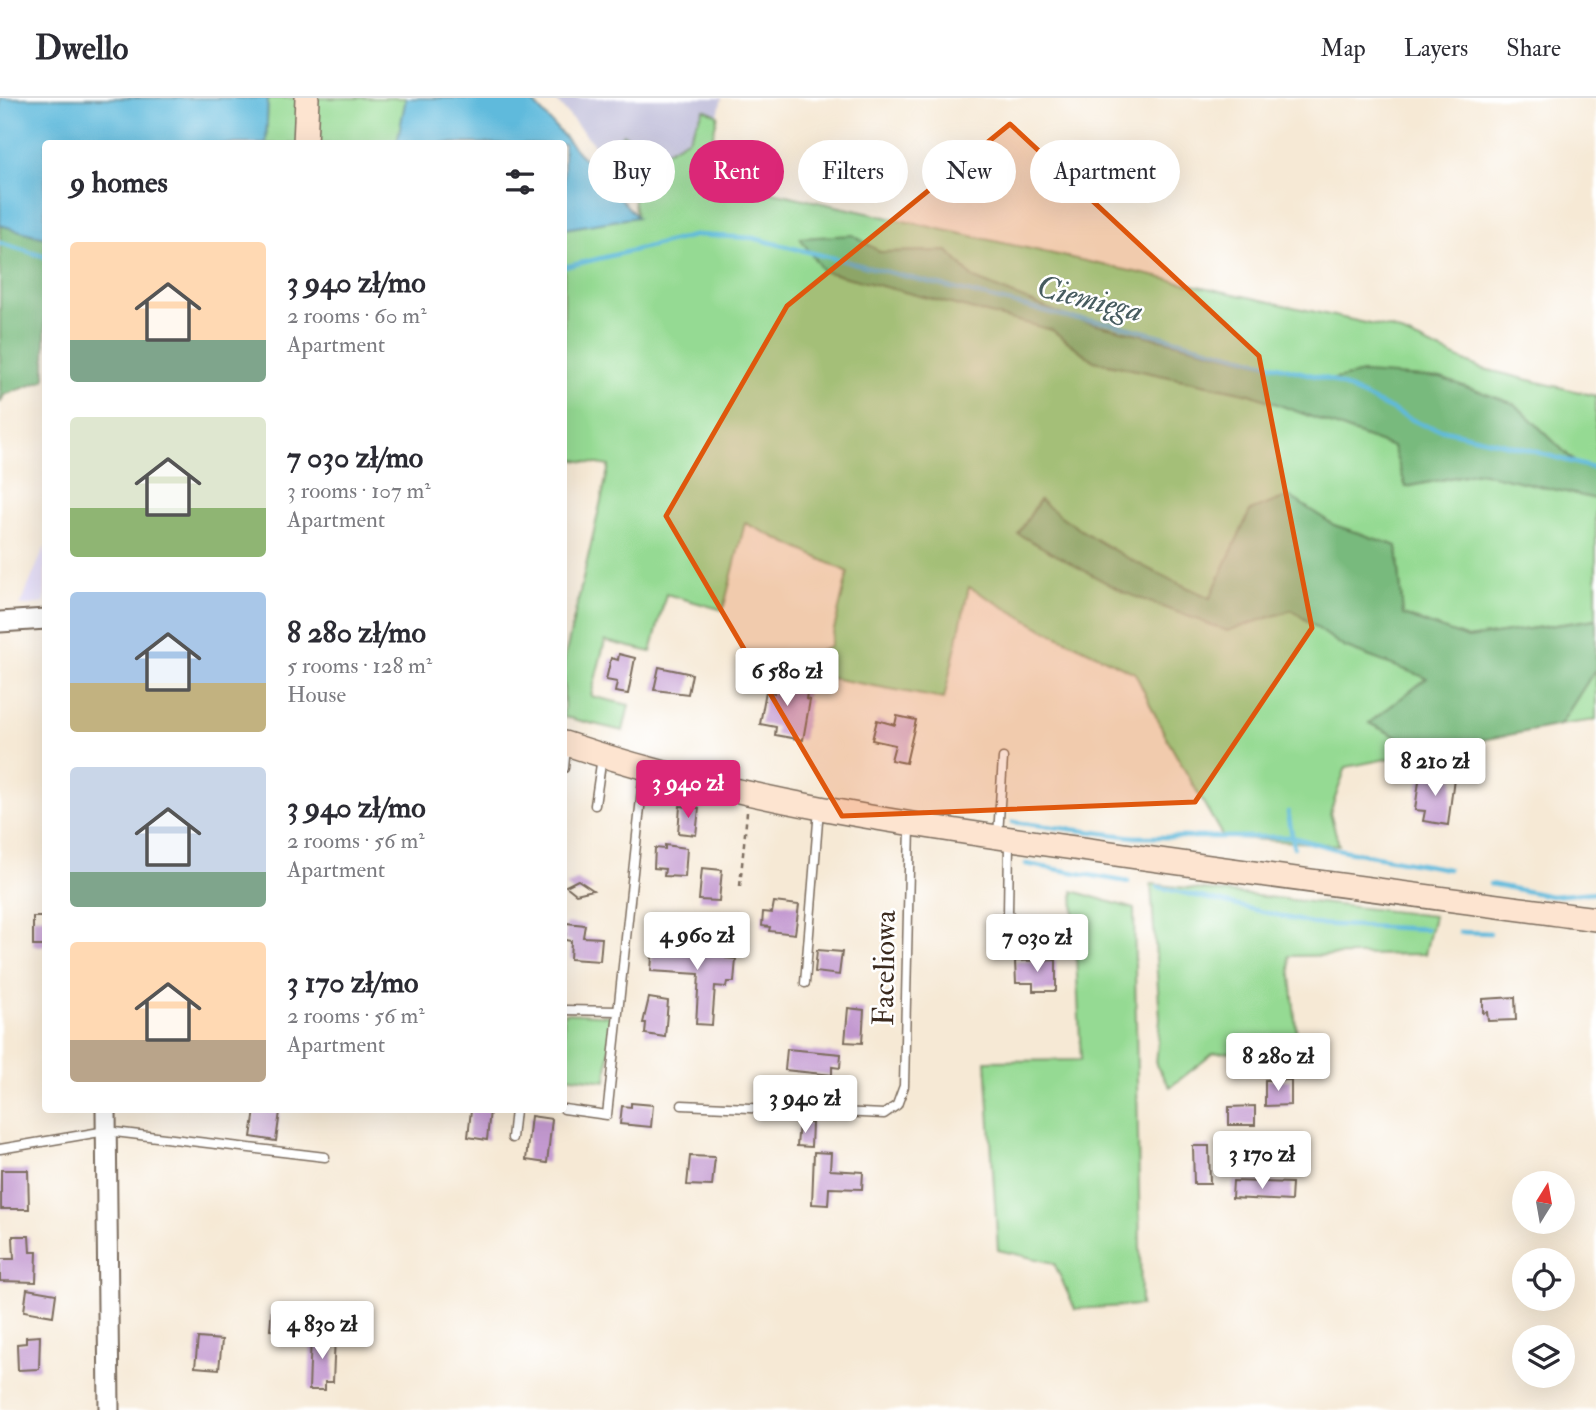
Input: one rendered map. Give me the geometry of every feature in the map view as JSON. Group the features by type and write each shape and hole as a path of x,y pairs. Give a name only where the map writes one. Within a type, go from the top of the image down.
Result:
{"main road":[{"path":"305,140 307,98"},
{"path":"567,744 644,767 749,792 910,823 1596,919"}],"street":[{"path":"0,622 42,619"},
{"path":"106,1113 109,1410"}],"lane":[{"path":"595,805 602,754"},
{"path":"1003,758 1003,838 1009,914 1020,925 1038,924"},
{"path":"567,1109 607,1115 644,767"},
{"path":"805,983 819,806"},
{"name":"Faceliowa","path":"682,1105 884,1114 897,1105 904,1086 910,823"},
{"path":"567,1010 618,1011"},
{"path":"512,1138 515,1113"},
{"path":"0,1149 106,1131 325,1157"}],"path":[{"path":"740,887 749,792"}],"highlighted area":[{"path":"1010,124 1259,356 1312,628 1195,802 842,816 666,516 787,306"}],"shaded area":[{"path":"554,98 722,98 718,115 704,109 689,138 675,146 675,140 635,140 624,135 621,140 590,140"},
{"path":"42,553 42,603 20,606"}],"green space":[{"path":"268,98 529,98 588,163 588,203 624,203 636,216 634,203 675,203 675,146 689,138 704,109 718,115 712,140 689,140 689,203 784,203 784,195 798,198 798,203 822,203 1393,329 1480,368 1596,396 1596,469 1576,463 1515,404 1363,373 1331,380 1071,318 974,279 948,251 880,252 853,235 949,302 1052,330 1094,361 1250,394 1393,447 1406,487 1479,472 1596,499 1596,619 1468,638 1403,615 1397,546 1334,525 1289,496 1250,511 1210,598 1135,563 1067,522 1039,500 1019,534 1227,631 1292,610 1344,647 1428,678 1369,723 1426,751 1346,767 1330,813 1339,845 1223,837 1167,739 1135,673 1041,628 969,587 944,699 783,669 830,646 848,572 745,523 723,610 666,594 651,652 605,641 591,696 629,705 623,731 567,718 567,648 609,466 567,459 567,140 266,140"},
{"path":"623,134 636,140 619,140"},
{"path":"0,225 42,237 42,381 4,395 0,403"},
{"path":"853,235 880,252 948,251 974,279 1071,318 1331,380 1363,373 1441,378 1515,404 1576,463 1596,469 1596,499 1479,472 1406,487 1393,447 1250,394 1094,361 1052,330 823,271 800,238"},
{"path":"1289,496 1334,525 1397,546 1403,615 1468,638 1596,619 1596,668 1560,725 1426,751 1369,723 1427,678 1344,647 1292,610 1227,631 1123,592 1018,534 1040,500 1122,555 1210,598 1250,511"},
{"path":"1596,668 1596,720 1560,725"},
{"path":"1151,884 1434,916 1425,954 1289,956 1298,1048 1214,1053 1170,1087 1156,1065 1160,1018"},
{"path":"1073,891 1134,909 1141,1305 1075,1309 1054,1263 998,1250 986,1061 1081,1060"},
{"path":"567,1013 613,1016 606,1081 567,1076"}],"water":[{"path":"0,98 268,98 266,140 42,140 42,237 0,225"},
{"path":"406,98 529,98 588,163 588,203 624,203 637,217 567,229 567,140 398,140"}],"building":[{"path":"619,654 635,658 628,694 615,692 617,682 606,680 611,658 618,660"},
{"path":"659,667 692,674 688,694 654,690"},
{"path":"777,677 809,682 806,699 810,700 803,740 775,735 776,727 760,724 766,691 774,693"},
{"path":"897,716 916,720 906,763 891,760 895,745 872,740 877,720 895,725"},
{"path":"1420,774 1454,778 1448,825 1423,821 1425,811 1415,810"},
{"path":"680,806 699,808 696,835 678,833"},
{"path":"665,845 687,848 685,877 664,876 665,869 654,868 655,848 665,849"},
{"path":"702,868 722,870 719,901 699,900"},
{"path":"578,880 593,890 576,894 567,886"},
{"path":"774,902 799,905 795,934 769,931 770,927 762,926 763,912 772,913"},
{"path":"33,917 42,917 42,946 33,946"},
{"path":"1046,918 1061,918 1062,936 1046,936"},
{"path":"567,923 585,925 583,937 602,938 600,961 570,959 571,941 567,940"},
{"path":"653,944 726,949 726,958 736,959 734,982 727,982 726,987 715,986 712,1025 696,1024 699,974 651,971"},
{"path":"817,950 842,952 839,975 815,972"},
{"path":"1056,960 1056,991 1033,991 1033,983 1016,983 1015,961"},
{"path":"1515,997 1516,1020 1488,1021 1487,1012 1483,1013 1483,999"},
{"path":"649,998 668,1001 665,1037 645,1034 646,1023 643,1023"},
{"path":"848,1008 864,1010 862,1043 845,1042"},
{"path":"787,1049 841,1054 840,1068 832,1067 832,1075 785,1070"},
{"path":"1265,1080 1291,1080 1291,1105 1265,1106"},
{"path":"631,1103 653,1105 651,1127 620,1124 622,1106 631,1107"},
{"path":"1255,1106 1255,1125 1229,1125 1229,1107"},
{"path":"255,1113 280,1113 276,1141 251,1137"},
{"path":"471,1113 490,1113 487,1140 468,1137"},
{"path":"531,1116 552,1119 547,1163 526,1160"},
{"path":"799,1123 812,1123 811,1147 797,1146"},
{"path":"1193,1146 1209,1146 1210,1184 1194,1184"},
{"path":"814,1152 831,1153 830,1170 863,1172 862,1189 829,1188 828,1205 812,1204"},
{"path":"690,1156 715,1157 712,1186 687,1185"},
{"path":"1,1170 28,1170 29,1209 1,1209"},
{"path":"1233,1181 1292,1183 1291,1201 1232,1198"},
{"path":"13,1236 29,1236 30,1252 37,1252 36,1282 0,1281 0,1259 14,1259"},
{"path":"27,1289 56,1294 53,1316 24,1311"},
{"path":"272,1308 302,1311 300,1332 270,1330"},
{"path":"311,1335 335,1336 333,1382 325,1382 325,1390 309,1390"},
{"path":"40,1336 39,1369 18,1370 17,1344 26,1343 26,1337"},
{"path":"198,1338 222,1340 219,1369 195,1367"}],"waterway":[{"name":"Ciemięga","path":"567,266 697,235 753,238 1071,318 1107,322 1331,380 1423,425 1526,449 1596,469"},
{"name":"Ciemięga","path":"0,243 42,256"},
{"path":"1288,812 1294,847"},
{"path":"1013,822 1134,837 1292,837 1336,849 1448,869"},
{"path":"1026,864 1128,882"},
{"path":"1490,884 1551,896 1596,892"},
{"path":"1158,887 1314,924 1426,929"},
{"path":"1460,932 1490,933"}]}
